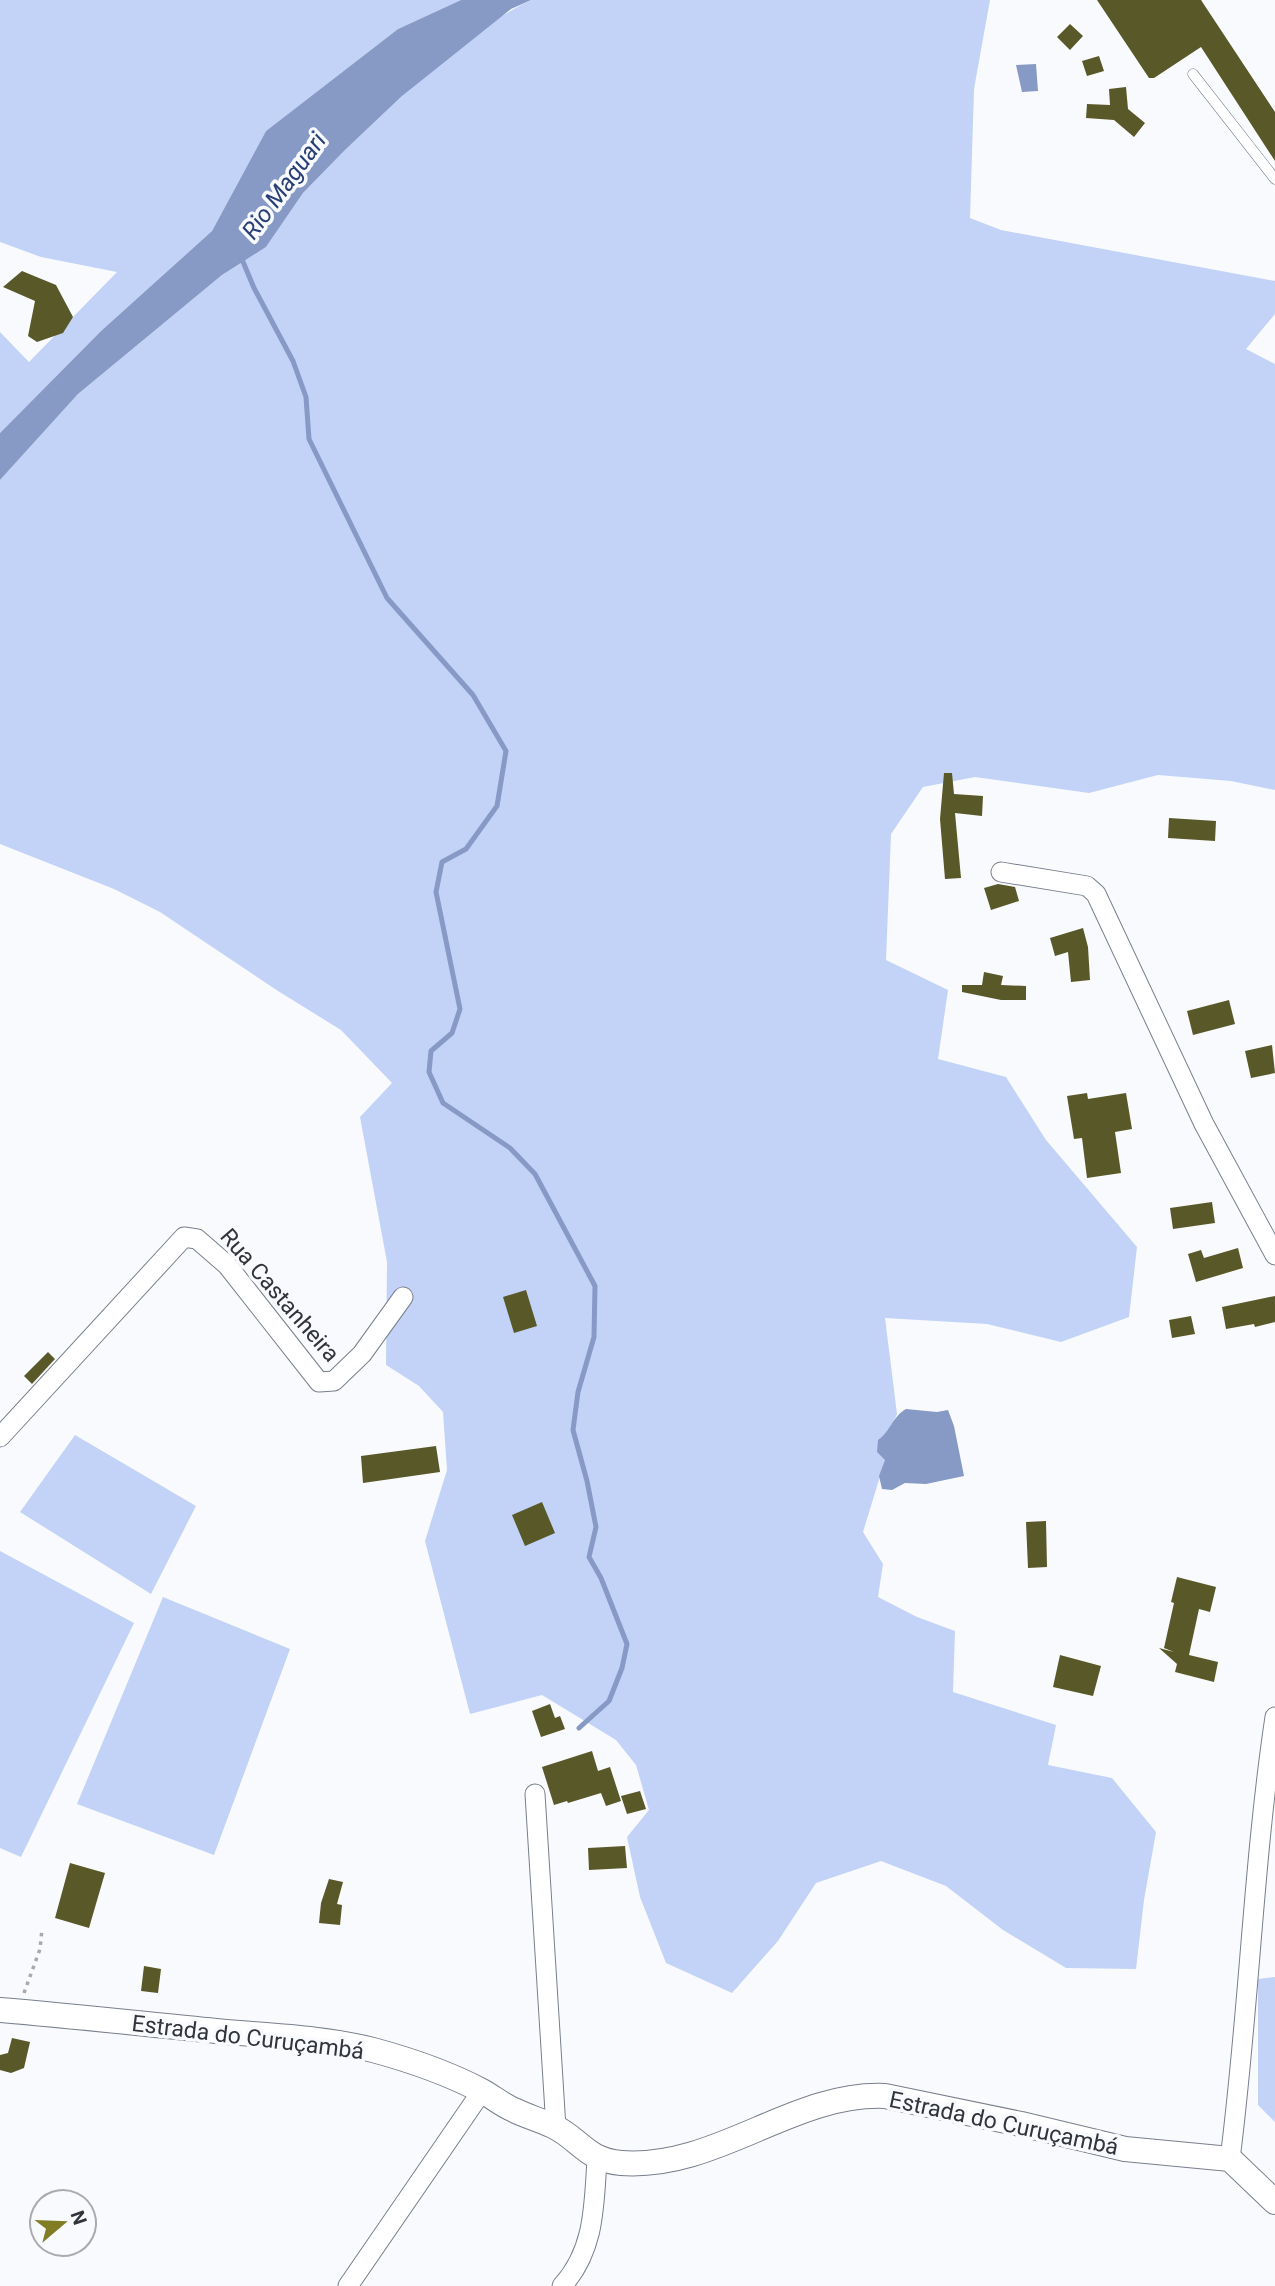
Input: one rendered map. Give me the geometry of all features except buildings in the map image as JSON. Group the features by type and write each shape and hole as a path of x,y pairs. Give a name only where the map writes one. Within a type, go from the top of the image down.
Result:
{"street":[{"path":"1001,872 1087,886 1096,894 1203,1124 1275,1255"},
{"name":"Rua Castanheira","path":"0,1437 184,1237 197,1239 227,1265 319,1382 334,1381 362,1354 403,1297"},
{"path":"1275,1717 1230,2159 1275,2202"},
{"path":"535,1794 556,2127"},
{"name":"Estrada do Curuçambá","path":"8,2011 304,2039 372,2050 438,2071 482,2091 512,2109 556,2127 597,2159 638,2164 682,2158 743,2137 804,2111 863,2095 907,2100 1125,2149 1230,2159"},
{"path":"348,2286 482,2091"},
{"path":"562,2286 582,2259 592,2229 597,2159"}],"lane":[{"path":"1193,74 1275,179"}],"path":[{"path":"8,2011 40,1949 43,1929"}],"shaded area":[{"path":"0,0 461,0 398,29 266,131 212,231 101,331 0,433 0,332 29,362 117,272 41,257 0,242"},
{"path":"531,0 990,0 974,89 970,218 1001,230 1275,281 1275,314 1246,349 1275,364 1275,790 1231,781 1158,775 1089,793 975,777 923,787 891,834 886,960 948,990 938,1059 1006,1077 1046,1140 1137,1247 1129,1317 1061,1342 987,1324 885,1318 897,1414 888,1434 885,1460 863,1532 883,1564 878,1597 917,1617 955,1631 953,1692 1056,1725 1048,1765 1112,1778 1156,1832 1136,1969 1066,1968 1003,1930 946,1886 881,1861 816,1883 778,1941 732,1993 666,1963 640,1897 627,1837 649,1810 636,1765 616,1740 542,1695 470,1714 425,1541 447,1470 443,1412 419,1386 386,1365 387,1262 360,1117 392,1083 341,1030 160,912 114,889 0,844 0,480 78,394 222,275 266,247 303,193 402,96 484,26"},
{"path":"75,1435 196,1506 151,1594 20,1512"},
{"path":"0,1551 134,1623 21,1857 0,1848"},
{"path":"163,1597 290,1649 214,1855 77,1804"},
{"path":"1275,1977 1275,2122 1258,2105 1258,1979"}],"water":[{"name":"Rio Maguari","path":"461,0 531,0 511,9 402,96 303,193 266,247 222,275 78,394 0,480 0,433 101,331 212,231 266,131 398,29"},
{"path":"1036,64 1038,91 1022,92 1016,65"},
{"path":"906,1409 937,1412 948,1410 964,1476 926,1484 905,1483 892,1490 882,1489 879,1476 885,1460 877,1452 878,1440"}],"waterway":[{"path":"241,257 254,288 293,361 306,397 309,439 387,598 473,695 506,751 497,806 466,849 442,862 436,892 460,1009 452,1033 431,1051 429,1072 443,1103 510,1148 535,1174 595,1286 594,1337 578,1392 573,1430 596,1527 589,1557 601,1578 627,1644 622,1668 609,1701 579,1728"}]}
